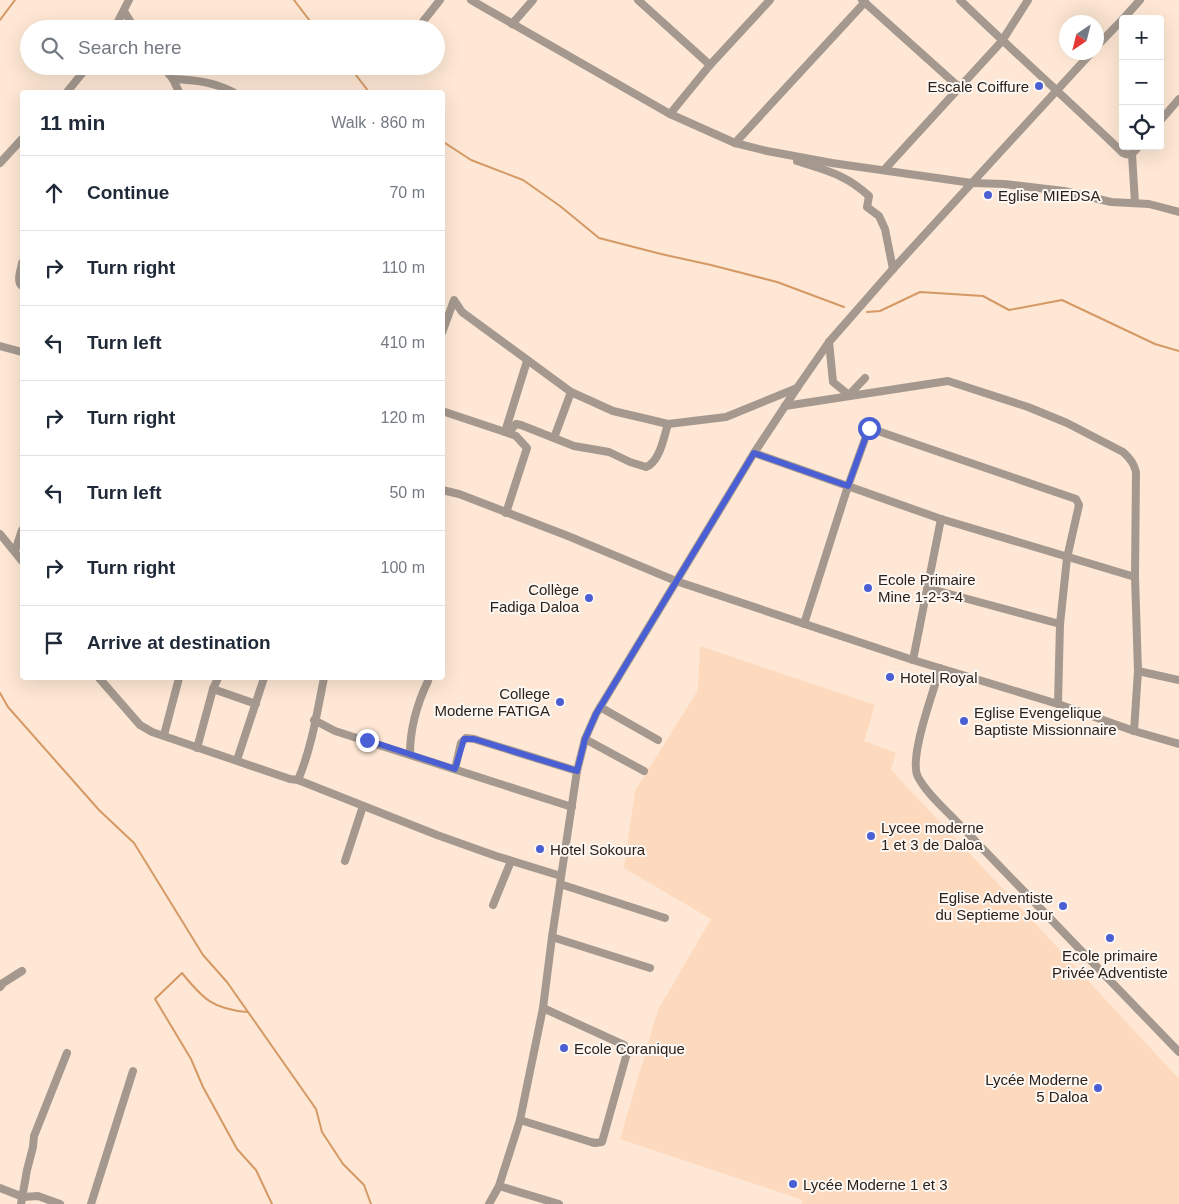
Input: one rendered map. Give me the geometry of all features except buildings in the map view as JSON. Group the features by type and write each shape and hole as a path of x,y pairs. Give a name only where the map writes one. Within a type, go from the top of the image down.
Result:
{"street":[{"path":"119,20 130,0"},
{"path":"424,20 440,0"},
{"path":"471,0 670,114 735,143 767,151 843,176 854,183 869,196 867,207 878,216 885,230 893,269"},
{"path":"512,24 533,0"},
{"path":"638,0 710,65"},
{"path":"670,114 710,65 770,0"},
{"path":"960,0 1123,153 1127,155 1132,154 1136,150"},
{"path":"884,170 1002,41 1028,0"},
{"path":"1127,15 1140,0"},
{"path":"735,143 864,1 960,88"},
{"path":"124,10 130,20"},
{"path":"1104,39 1119,23"},
{"path":"489,1204 499,1186 520,1120 543,1008 577,771 585,739 600,707 754,453 829,342 893,269 1085,60"},
{"path":"71,90 76,87 83,75"},
{"path":"170,75 178,90"},
{"path":"173,79 196,80 228,90"},
{"path":"1164,116 1179,99"},
{"path":"0,163 20,141"},
{"path":"767,151 972,183 1004,184 1064,191 1111,202 1149,204 1179,212"},
{"path":"1132,154 1135,202"},
{"path":"445,325 454,300 462,312 571,392 612,411 668,424 732,416 797,388"},
{"path":"829,342 833,382 849,396 864,378"},
{"path":"0,346 20,351"},
{"path":"506,432 527,361"},
{"path":"785,406 948,380 1028,407 1067,423 1123,452 1134,465 1136,472 1135,577 1138,671 1134,731"},
{"path":"554,438 571,392"},
{"path":"445,412 516,436 527,448 506,513"},
{"path":"506,432 516,424 574,446 609,452 630,462 646,466 653,462 668,424"},
{"path":"804,624 848,486 869,428 1076,499 1079,505 1067,558 1060,624 1058,704"},
{"path":"754,453 941,519 1135,577"},
{"path":"445,491 568,536 676,581 913,660 1058,704 1134,731 1179,744"},
{"path":"913,660 941,519"},
{"path":"0,534 20,558"},
{"path":"15,551 20,536"},
{"path":"927,588 1060,624"},
{"path":"940,668 917,749 915,768 918,777 964,829 1179,1052"},
{"path":"1138,671 1179,680"},
{"path":"101,680 140,724 152,732 290,779 298,780 437,835 561,876"},
{"path":"164,735 178,680"},
{"path":"197,748 217,680"},
{"path":"237,760 263,680"},
{"path":"298,780 313,739 314,720 324,680"},
{"path":"410,754 412,728 428,681"},
{"path":"213,689 256,704"},
{"path":"600,707 658,740"},
{"path":"314,720 335,731 572,807"},
{"path":"455,769 461,743 466,738 577,771"},
{"path":"585,739 644,770"},
{"path":"345,861 363,806"},
{"path":"493,905 511,861"},
{"path":"560,884 665,918"},
{"path":"552,937 650,968"},
{"path":"0,987 22,971"},
{"path":"520,1120 591,1142 602,1142 627,1053 626,1048 620,1043 543,1008"},
{"path":"22,1201 34,1136 68,1053"},
{"path":"91,1204 133,1071"},
{"path":"499,1186 559,1204"},
{"path":"0,1188 22,1201 38,1196 60,1204"}],"shaded area":[{"path":"700,646 875,705 864,741 896,753 891,770 1179,1079 1179,1204 801,1204 803,1200 620,1139 658,1010 711,919 624,868 635,791 698,690"}],"waterway":[{"path":"0,20 15,0"},
{"path":"294,0 309,20"},
{"path":"356,75 367,90"},
{"path":"445,143 471,160 523,180 560,206 599,238 777,282 844,307"},
{"path":"867,312 880,311 920,292 983,296 1009,310 1062,300 1155,344 1179,351"},
{"path":"0,693 8,707 99,810 134,843 203,955 227,982 316,1109 322,1132 343,1164 364,1185 371,1204"},
{"path":"247,1012 235,1011 210,1001 196,990 182,973 155,999 191,1059 203,1087 237,1149 256,1170 272,1204"}],"place":[{"name":"Escale Coiffure","path":"1039,86"},
{"name":"Eglise MIEDSA","path":"988,195"},
{"name":"Ecole Primaire Mine 1-2-3-4","path":"868,588"},
{"name":"Collège Fadiga Daloa","path":"589,598"},
{"name":"Hotel Royal","path":"890,677"},
{"name":"College Moderne FATIGA","path":"560,702"},
{"name":"Eglise Evengelique Baptiste Missionnaire","path":"964,721"},
{"name":"Lycee moderne 1 et 3 de Daloa","path":"871,836"},
{"name":"Hotel Sokoura","path":"540,849"},
{"name":"Eglise Adventiste du Septieme Jour","path":"1063,906"},
{"name":"Ecole primaire Privée Adventiste","path":"1110,938"},
{"name":"Ecole Coranique","path":"564,1048"},
{"name":"Lycée Moderne 5 Daloa","path":"1098,1088"},
{"name":"Lycée Moderne 1 et 3","path":"793,1184"}],"route":[{"path":"367,740 455,769 461,743 466,738 474,739 577,771 585,739 596,714 754,453 848,486 869,428"}]}
